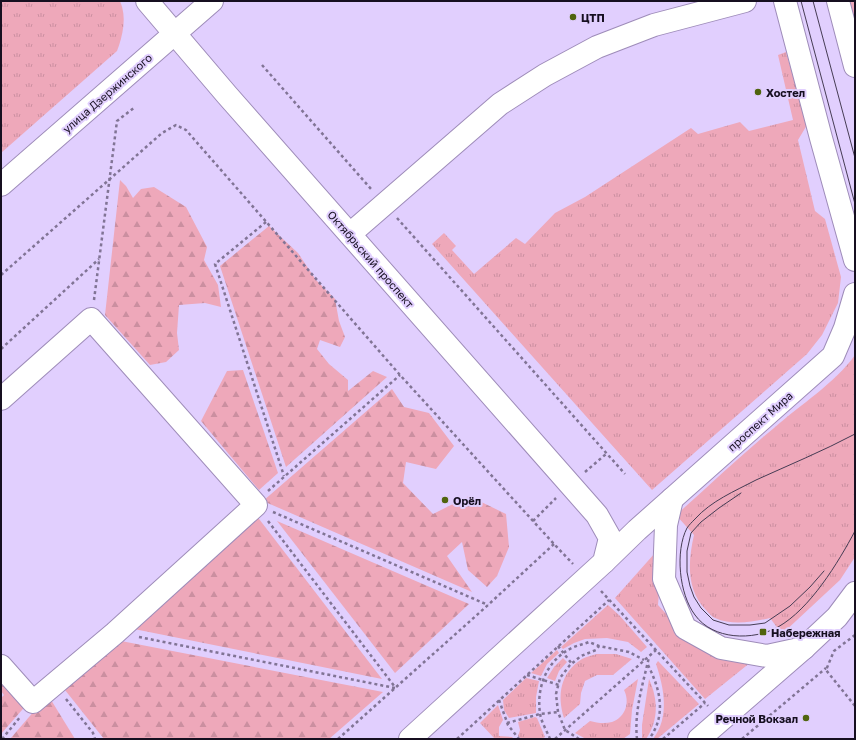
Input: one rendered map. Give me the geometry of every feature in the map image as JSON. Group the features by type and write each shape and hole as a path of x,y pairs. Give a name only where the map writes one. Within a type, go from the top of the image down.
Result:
{"street":[{"name":"Октябрьский проспект","path":"147,1 227,95 597,515 610,538 604,562"},
{"name":"улица Дзержинского","path":"1,185 212,1"},
{"path":"350,234 500,104 545,75 597,47 654,25 745,1"},
{"path":"785,1 855,260"},
{"path":"838,1 855,66"},
{"name":"проспект Мира","path":"410,739 588,577 637,530 833,356 845,328 855,294"},
{"path":"1,399 91,319 255,504 115,633 33,702 1,666"},
{"path":"672,499 666,525 664,578 684,628 721,648 767,656 804,648"},
{"path":"597,515 637,530"},
{"path":"699,739 804,648 837,617 855,593"}],"path":[{"path":"262,65 625,474"},
{"path":"91,319 111,177 117,121 136,107"},
{"path":"1,275 162,133 176,125 186,130 400,375 554,544 610,600 721,721"},
{"path":"266,222 215,264 284,476"},
{"path":"1,349 100,259"},
{"path":"255,504 284,476 400,375"},
{"path":"255,504 488,606"},
{"path":"255,504 395,688"},
{"path":"338,739 488,606 554,544"},
{"path":"457,739 610,600"},
{"path":"115,633 395,688"},
{"path":"742,739 826,668 834,651 855,635"},
{"path":"550,739 540,714 540,693 543,680 549,667 564,654 574,647 589,642 599,646 629,652 644,660"},
{"path":"558,646 572,664"},
{"path":"579,739 565,730 558,712 556,694 560,678 572,664 581,656 596,650 599,646"},
{"path":"555,739 656,650"},
{"path":"636,739 639,700 650,655"},
{"path":"647,665 656,680 660,696 658,722 654,733 649,739"},
{"path":"826,668 826,670 855,706"},
{"path":"527,675 559,685"},
{"path":"54,683 93,733 95,739"},
{"path":"499,700 507,723 518,739"},
{"path":"2,739 33,702"},
{"path":"663,739 705,703"},
{"path":"507,723 540,714 558,712"}],"green space":[{"path":"1,1 120,1 124,20 121,39 117,51 1,153"},
{"path":"847,1 855,1 855,30"},
{"path":"786,52 807,125 798,140 815,211 825,219 841,277 838,303 822,335 807,354 652,490 432,244 444,233 456,246 452,250 474,274 516,238 525,244 555,213 585,197 691,128 698,134 740,122 749,131 793,120 778,55"},
{"path":"120,180 126,186 133,198 141,189 154,187 186,207 207,247 204,260 218,285 221,307 205,303 179,305 177,333 179,350 166,362 150,365 105,315"},
{"path":"269,226 298,253 316,280 335,299 339,321 345,337 340,347 320,340 317,349 329,364 348,380 348,391 373,371 387,377 286,467 220,266"},
{"path":"855,355 855,557 840,580 782,634 770,618 736,623 722,620 710,615 699,602 695,594 690,575 694,535 676,515 784,419 838,375"},
{"path":"243,370 278,473 259,490 201,421 227,371"},
{"path":"392,389 404,407 429,413 454,446 436,469 406,462 403,483 433,514 469,496 506,514 509,547 497,576 487,587 468,570 462,542 447,556 472,592 263,501"},
{"path":"256,515 382,679 129,628"},
{"path":"277,521 469,604 395,673"},
{"path":"655,553 659,592 658,605 697,648 738,660 751,662 705,699 615,598"},
{"path":"608,605 620,616 647,647 641,652 628,642 607,638 585,639 563,649 561,647"},
{"path":"116,640 383,692 329,739 104,739 61,685"},
{"path":"557,650 559,653 547,664 541,676 531,673"},
{"path":"597,654 616,654 632,659 613,675 597,675 585,681 581,693 580,704 564,718 561,693 565,678 569,671 582,659"},
{"path":"563,658 567,662 559,671 555,681 547,678 554,667"},
{"path":"658,661 699,704 657,739 653,739 662,721 664,712 663,692 656,664"},
{"path":"1,672 29,702 1,734 1,698 4,695 1,691"},
{"path":"526,678 539,681 536,697 536,713 509,718 504,710 503,700"},
{"path":"638,679 632,710 630,734 623,739 586,739 575,733 590,721 609,723 621,717 627,704 624,690"},
{"path":"649,679 654,694 656,709 650,732 646,739 642,739 642,725"},
{"path":"48,695 75,739 10,739"},
{"path":"498,705 503,720 499,727 499,736 512,737 514,739 495,739 480,723"},
{"path":"535,717 537,718 545,737 542,739 521,739 518,736 520,730 518,722"}],"tram line":[{"path":"801,1 855,204"},
{"path":"813,1 855,158"},
{"path":"855,434 732,492 701,513 687,528 683,537 680,572 685,596 695,615 712,629 734,636 757,635 768,632 790,619 812,597 832,571 855,531"},
{"path":"741,493 701,522 691,533 687,551 687,572 694,597 701,608 713,620 729,625 765,623 790,606 824,571"}],"place":[{"name":"ЦТП","path":"573,17"},
{"name":"Хостел","path":"758,92"},
{"name":"Орёл","path":"445,500"},
{"name":"Набережная","path":"763,632"},
{"name":"Речной Вокзал","path":"806,718"}]}
